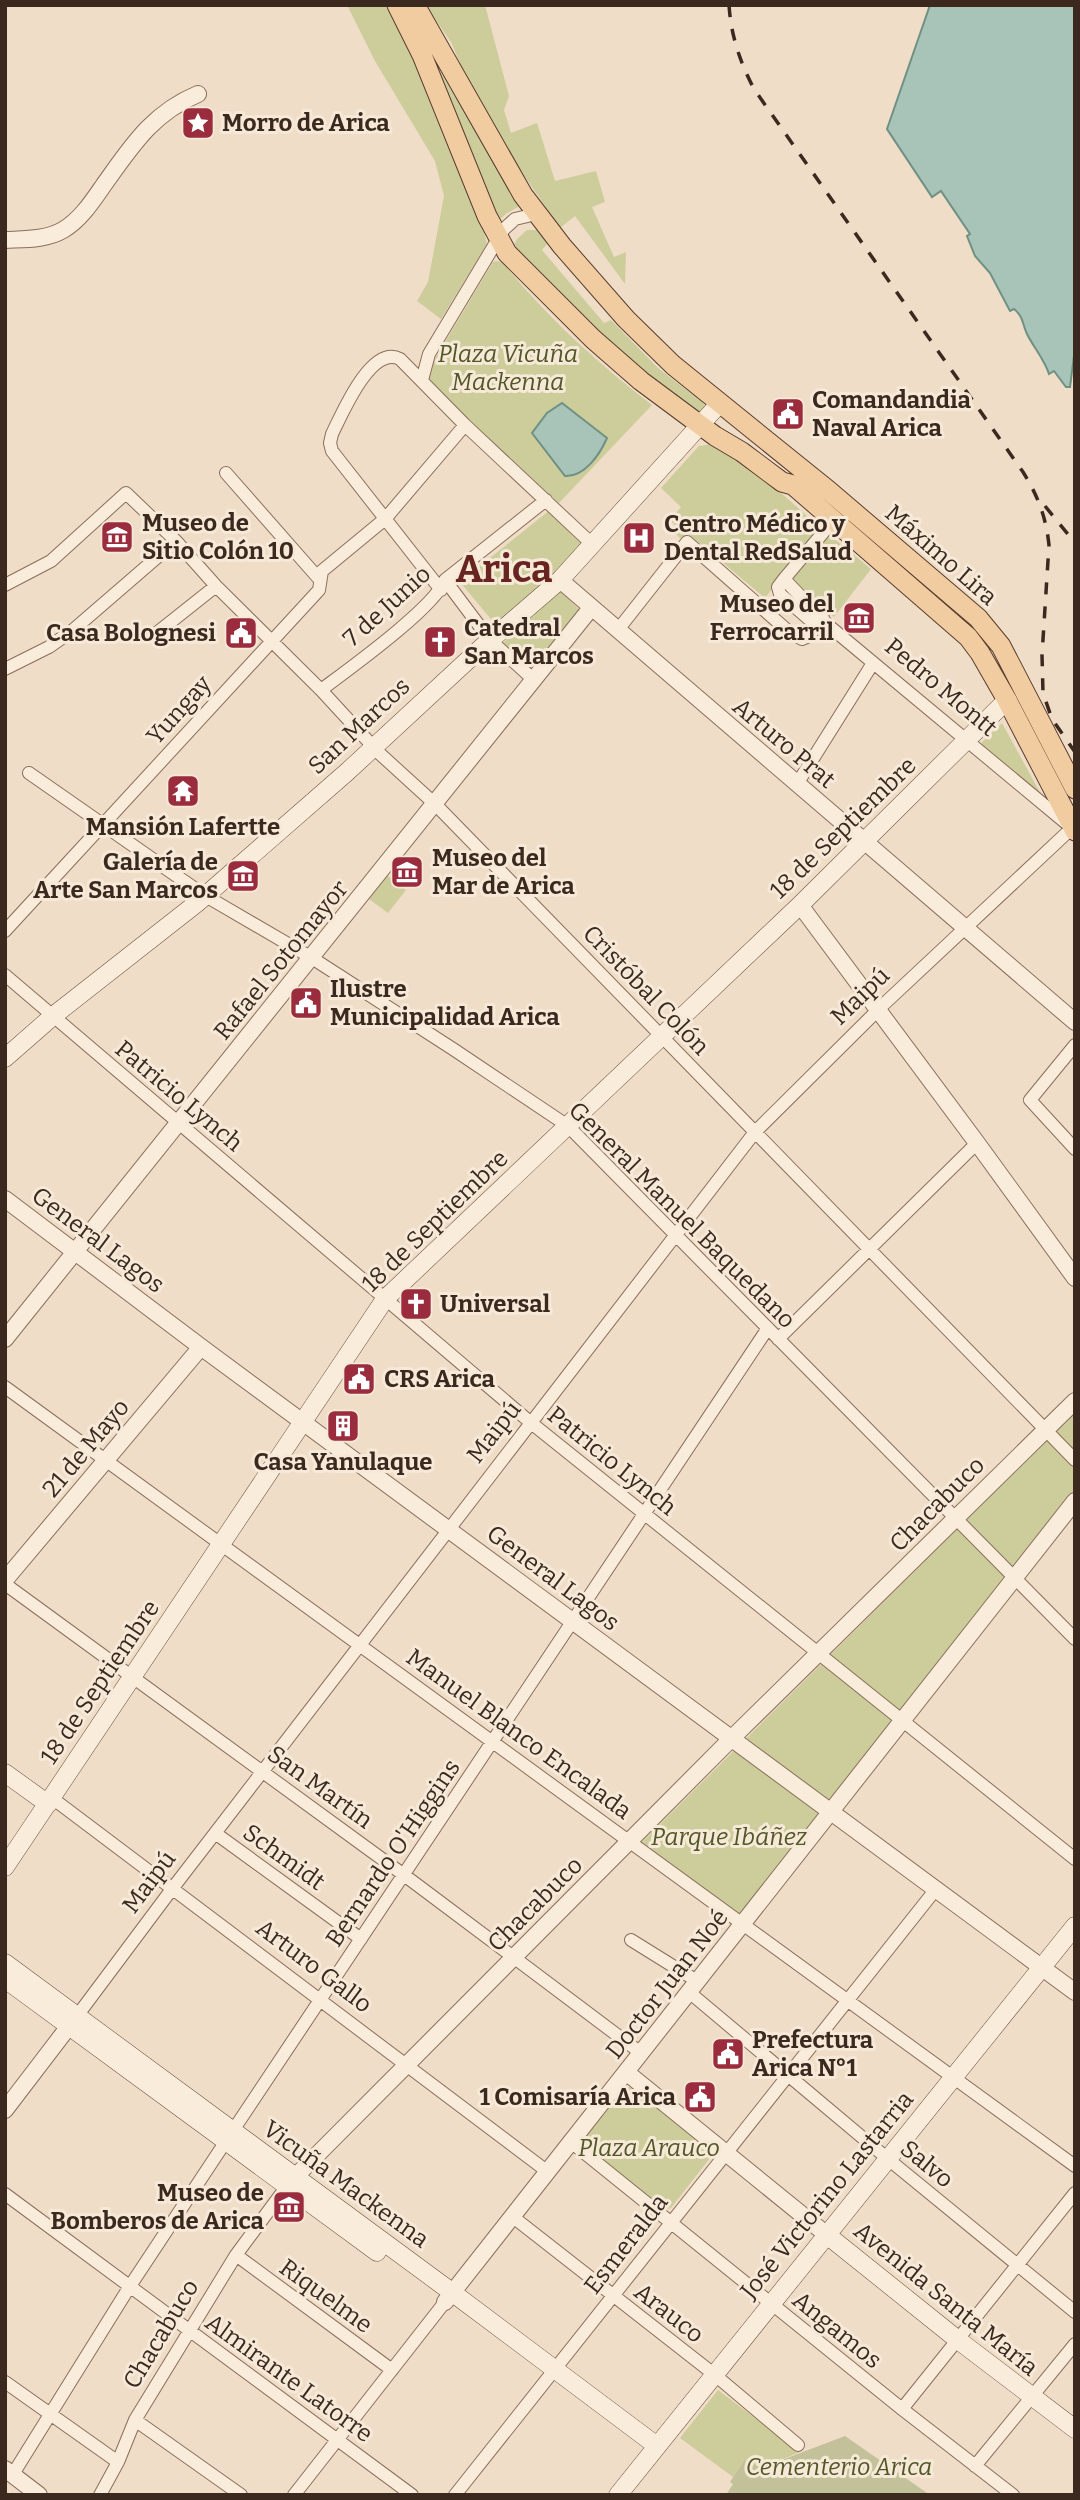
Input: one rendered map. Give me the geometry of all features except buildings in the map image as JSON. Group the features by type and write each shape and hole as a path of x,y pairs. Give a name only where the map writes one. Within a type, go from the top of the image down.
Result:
{"main road":[{"path":"397,5 422,55 487,215 507,253 593,339 641,381 700,426"},
{"path":"415,5 536,214 626,319 673,365 720,403"},
{"name":"San Marcos","path":"5,1058 204,895 560,580 720,403"},
{"name":"Máximo Lira","path":"720,403 829,491 978,618 1001,646 1075,789"},
{"name":"Máximo Lira","path":"700,426 742,452 782,482 793,485 968,637 981,653 1007,700 1073,830"},
{"name":"Máximo Lira","path":"782,482 787,493 870,564 883,561"},
{"name":"18 de Septiembre","path":"5,1867 385,1299 800,905 1007,700"},
{"name":"Arturo Gallo","path":"5,1773 50,1801"},
{"name":"José Victorino Lastarria","path":"618,2495 1075,1926"},
{"name":"Vicuña Mackenna","path":"5,1963 73,2022"},
{"name":"Vicuña Mackenna","path":"5,1979 73,2022 653,2451"},
{"name":"Avenida Santa María","path":"827,2235 1075,2429"},
{"path":"810,2257 828,2249 845,2250"}],"street":[{"path":"5,240 40,237 64,230 85,212 142,133 180,102 198,94"},
{"path":"422,380 429,354 499,236 515,219 536,214"},
{"path":"534,680 490,640 385,519 332,451 332,434 357,382 387,357 400,359 465,425 592,544"},
{"name":"Yungay","path":"5,931 319,590 322,571 385,519 465,425"},
{"path":"226,473 320,579"},
{"name":"Cristóbal Colón","path":"5,585 51,561 125,493 176,541 216,586 321,690 373,747 435,804 1075,1460"},
{"name":"7 de Junio","path":"321,690 412,617 443,585 546,500"},
{"name":"Pedro Montt","path":"827,528 784,579 820,622 1073,830"},
{"path":"5,668 49,648 176,541"},
{"path":"617,631 687,542 788,631 802,639 820,622"},
{"name":"Arturo Prat","path":"560,580 1075,1022"},
{"path":"153,636 216,586"},
{"name":"Rafael Sotomayor","path":"5,1339 591,608"},
{"path":"797,784 873,663"},
{"name":"General Manuel Baquedano","path":"29,774 204,895 312,958 568,1126 1075,1639"},
{"name":"Maipú","path":"5,2110 755,1132 965,926 1073,830"},
{"path":"800,905 1075,1278"},
{"name":"Patricio Lynch","path":"5,975 530,1422 1075,1859"},
{"path":"1075,1045 1030,1100 1075,1149"},
{"path":"778,1339 977,1143"},
{"name":"General Lagos","path":"5,1199 572,1622 1074,1991"},
{"name":"Bernardo O'Higgins","path":"9,2471 50,2415 130,2286 229,2136 768,1328"},
{"name":"21 de Mayo","path":"5,1582 201,1347"},
{"name":"Manuel Blanco Encalada","path":"5,1387 1075,2166"},
{"name":"Chacabuco","path":"100,2495 118,2462 135,2420 236,2255 291,2181 731,1739 1075,1401"},
{"name":"Doctor Juan Noé","path":"294,2495 1075,1501"},
{"name":"San Martín","path":"5,1582 641,2053"},
{"name":"Arturo Gallo","path":"50,1801 172,1889 548,2172"},
{"name":"Schmidt","path":"215,1833 361,1939"},
{"name":"Esmeralda","path":"455,2495 936,1889"},
{"name":"Salvo","path":"631,1940 693,1987 787,2075 1075,2312"},
{"name":"Avenida Santa María","path":"626,2072 827,2235"},
{"name":"Angamos","path":"571,2143 1013,2495"},
{"path":"902,2409 1075,2193"},
{"name":"Almirante Latorre","path":"5,2194 412,2495"},
{"name":"Arauco","path":"513,2217 715,2375 798,2445"},
{"name":"Riquelme","path":"236,2255 392,2370"},
{"path":"975,2466 1075,2344"},
{"path":"5,2382 118,2462"},
{"path":"135,2420 241,2495"},
{"path":"9,2471 39,2495"}],"green space":[{"path":"347,5 388,5 484,233 487,244 441,319 417,301 428,282 444,196 435,161 375,61"},
{"path":"425,5 485,5 509,96 504,110 511,133 537,123 555,181 596,171 605,202 592,207 614,257 626,252 625,284 575,216 560,228 493,130 471,89 451,42"},
{"path":"418,34 520,206 497,222"},
{"path":"527,230 538,230 548,243 542,250 604,323 611,320 658,368 702,402 705,406 703,412 698,412 624,358 572,310 514,245"},
{"name":"Plaza Vicuña Mackenna","path":"496,261 502,262 573,338 652,405 559,503 430,387 426,374"},
{"path":"714,444 763,477 814,522 817,528 815,535 765,598 691,536 681,539 674,532 677,527 670,520 681,507 661,488 699,446"},
{"path":"550,510 584,542 554,575 495,624 460,582"},
{"path":"831,536 871,569 834,617 790,579 827,537"},
{"path":"559,590 583,613 531,674 502,644"},
{"path":"1002,723 1043,798 981,743"},
{"path":"387,875 406,890 388,913 369,899"},
{"name":"Parque Ibáñez","path":"1075,1412 1075,1490 743,1913 739,1914 641,1843"},
{"name":"Plaza Arauco","path":"630,2086 634,2086 712,2150 710,2158 671,2208 663,2210 584,2143 586,2136"},
{"path":"718,2390 800,2452 761,2468 744,2460 733,2477 680,2438"},
{"name":"Cementerio Arica","path":"845,2436 930,2495 726,2495 733,2484 730,2482 744,2460 761,2468"}],"shaded area":[{"path":"930,5 1075,5 1075,348 1070,387 1066,387 1054,371 1049,374 1020,315 1014,309 1010,311 990,273 975,256 967,236 970,234 941,191 932,197 887,129"},
{"path":"562,403 607,438 585,469 565,476 532,433 547,413"}],"railway":[{"path":"729,5 737,49 754,89 1023,472 1037,498 1049,545 1042,655 1043,693 1052,719 1075,752"},
{"path":"1045,506 1075,543"}],"place":[{"name":"Morro de Arica","path":"198,123"},
{"name":"Comandandia Naval Arica","path":"788,414"},
{"name":"Museo de Sitio Colón 10","path":"117,537"},
{"name":"Centro Médico y Dental RedSalud","path":"639,538"},
{"name":"Museo del Ferrocarril","path":"859,618"},
{"name":"Casa Bolognesi","path":"241,633"},
{"name":"Catedral San Marcos","path":"440,642"},
{"name":"Mansión Lafertte","path":"183,791"},
{"name":"Museo del Mar de Arica","path":"407,872"},
{"name":"Galería de Arte San Marcos","path":"243,876"},
{"name":"Ilustre Municipalidad Arica","path":"306,1003"},
{"name":"Universal","path":"416,1304"},
{"name":"CRS Arica","path":"359,1379"},
{"name":"Casa Yanulaque","path":"343,1426"},
{"name":"Prefectura Arica N°1","path":"728,2054"},
{"name":"1 Comisaría Arica","path":"700,2097"},
{"name":"Museo de Bomberos de Arica","path":"289,2207"}],"district":[{"name":"Arica","path":"504,569"}]}
